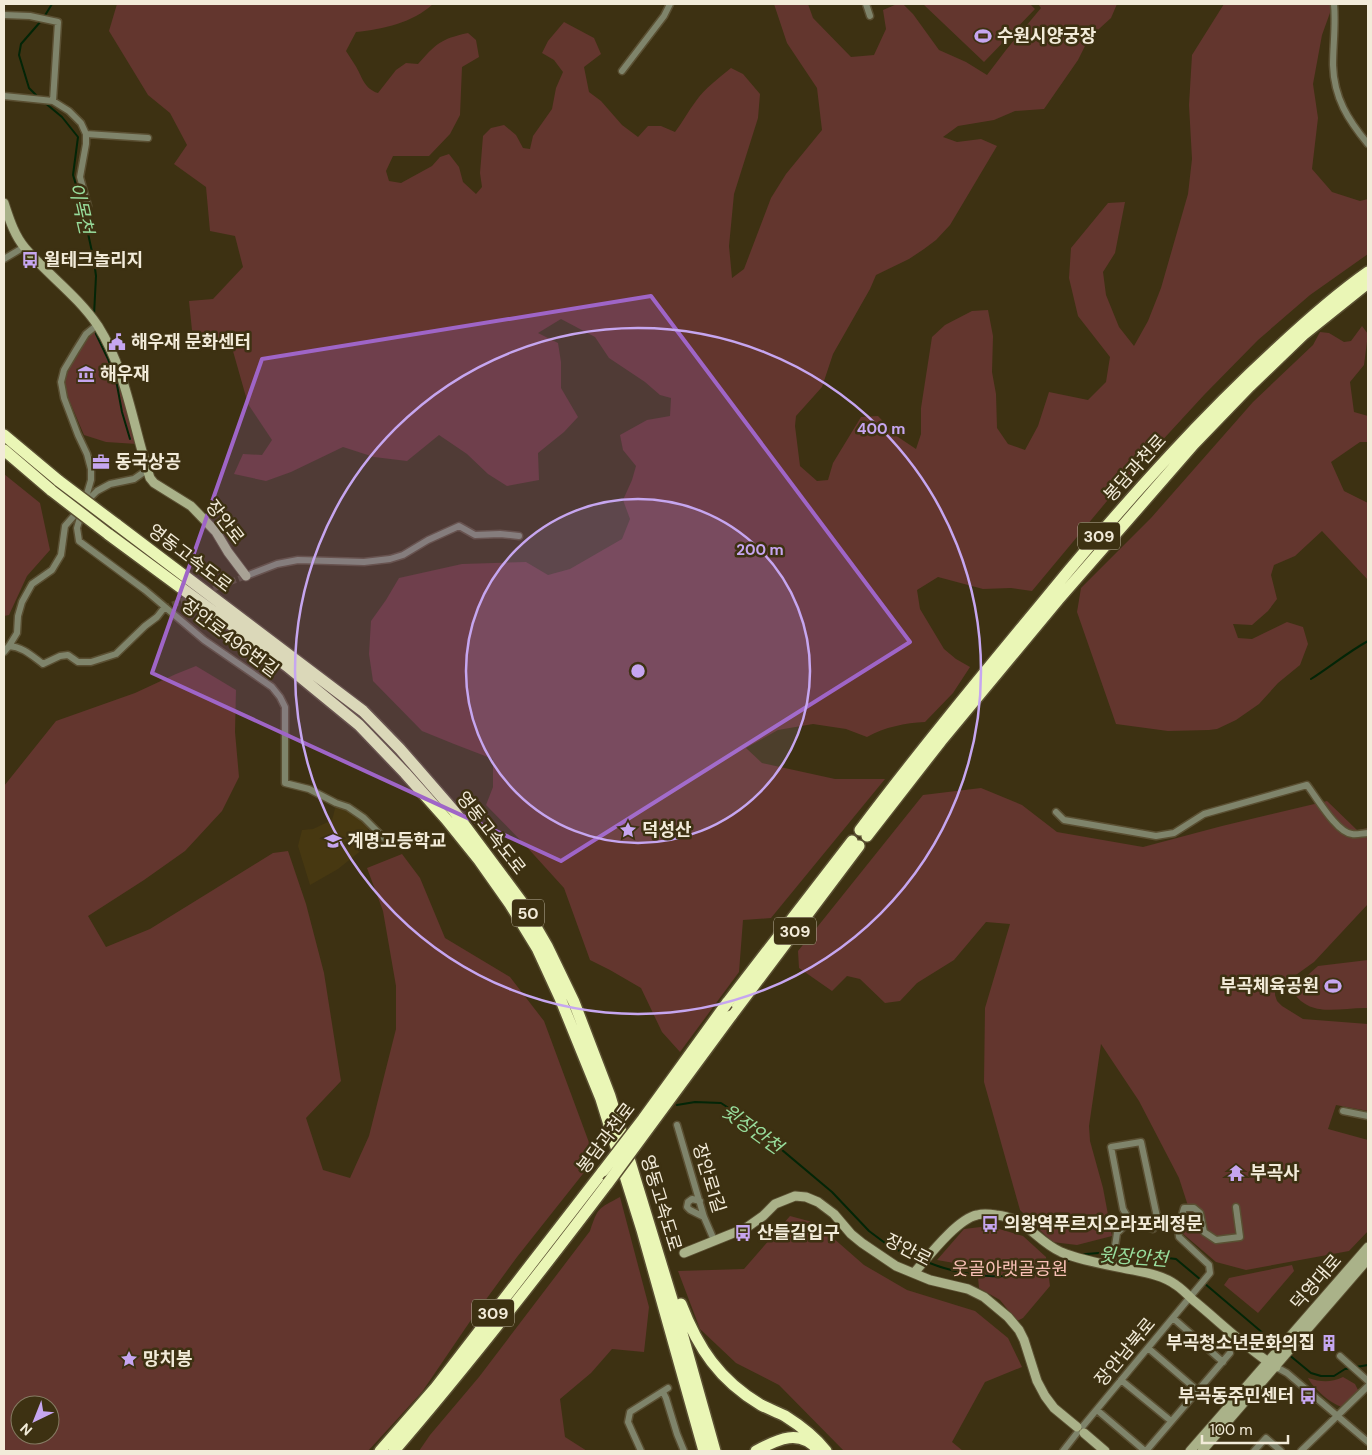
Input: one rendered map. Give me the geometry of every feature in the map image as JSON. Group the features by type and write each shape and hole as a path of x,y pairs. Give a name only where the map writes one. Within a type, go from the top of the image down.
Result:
{"highway":[{"name":"봉담과천로","path":"1368,272 1303,324 1192,430 1126,504 921,750 864,833 1058,600 1182,458 1276,360 1368,283"},
{"name":"영동고속도로","path":"4,435 58,481 363,711 400,749 454,811 521,900 547,946 574,1002 610,1096 678,1319 715,1451"},
{"name":"영동고속도로","path":"4,450 52,492 287,666 359,725 446,819 510,904 537,948 560,998 600,1099 642,1230 704,1451"},
{"name":"봉담과천로","path":"380,1451 436,1387 603,1171 727,1003 855,844 731,1016 547,1264 442,1396 394,1451"},
{"path":"653,1235 688,1323 706,1356 723,1376 740,1391 761,1405 785,1416 808,1432 826,1451"},
{"path":"695,1417 700,1451"},
{"path":"756,1451 771,1442 787,1437 802,1439 819,1451"}],"street":[{"path":"622,71 664,16 670,4"},
{"path":"866,4 870,16"},
{"path":"1334,4 1333,67 1337,97 1354,127 1368,144"},
{"path":"4,15 30,16 58,22 53,101"},
{"path":"4,96 53,101 81,123 86,134 86,144 80,176 88,206"},
{"path":"86,134 148,138"},
{"name":"장안로","path":"4,203 16,236 24,247 81,304 109,344 118,364 150,478 154,483 191,506 216,532 246,576 277,564 298,560 364,562 390,559 404,555 428,540 459,526 475,535 500,534 519,536"},
{"path":"4,259 24,247"},
{"path":"9,646 24,650 43,664 60,656 68,655 78,662 91,662 116,654 157,617 164,608 145,590 79,541 76,528 91,480 91,469 87,454 64,398 61,382 64,370 86,334 97,325"},
{"path":"4,652 17,633 18,616 22,602 32,584 52,570 61,555 65,526 97,491 110,484 134,479 147,470"},
{"name":"장안로496번길","path":"164,608 204,640 272,687 280,697 285,707 286,784 309,789 336,804 348,807 364,818 386,839"},
{"path":"1056,812 1064,820 1156,836 1174,833 1204,814 1307,785 1335,824 1343,831 1352,834 1368,833"},
{"path":"1343,1111 1368,1116"},
{"name":"장안로1길","path":"677,1125 704,1217 714,1240"},
{"path":"1142,1142 1157,1217 1153,1229 1130,1221 1123,1209 1111,1147 1142,1142"},
{"name":"장안로","path":"684,1253 746,1228 763,1216 775,1204 795,1196 806,1197 818,1202 834,1214 851,1234 896,1266 916,1270 930,1280 968,1289 984,1297 1008,1317 1019,1330 1024,1340 1037,1381 1045,1396 1054,1408 1105,1451"},
{"path":"700,1201 692,1199 688,1202 687,1207 704,1217"},
{"name":"장안남북로","path":"1066,1450 1080,1430 1210,1273 1209,1265 1179,1237 1178,1229 1184,1208 1194,1208 1200,1213 1204,1232 1216,1240 1240,1236 1236,1207"},
{"path":"916,1270 959,1224 977,1215 986,1214 1015,1219 1025,1225 1048,1246 1062,1252 1087,1260 1112,1262 1158,1276 1193,1294 1368,1442"},
{"path":"1112,1262 1117,1233 1130,1221"},
{"name":"덕영대로","path":"1287,1348 1368,1247"},
{"name":"덕영대로","path":"1190,1451 1368,1258"},
{"path":"1173,1318 1223,1362"},
{"path":"1148,1348 1198,1391"},
{"path":"1097,1410 1145,1451 1230,1353"},
{"path":"1340,1356 1367,1379"},
{"name":"덕영대로","path":"1202,1451 1274,1362"},
{"path":"1121,1380 1172,1421"},
{"path":"1302,1451 1368,1386"},
{"path":"640,1451 628,1422 630,1412 665,1390 677,1434 684,1451"},
{"path":"1254,1451 1266,1438 1281,1451"}],"highlighted area":[{"path":"651,296 910,642 561,861 152,673 262,359"}],"shaded area":[{"name":"계명고등학교","path":"336,805 366,816 369,837 363,849 338,869 310,885 298,846 302,830 313,829 332,820"}],"green space":[{"path":"117,4 433,4 416,16 397,24 356,32 346,51 366,85 378,93 396,70 406,63 418,64 439,43 468,33 476,40 479,57 462,67 460,115 450,134 429,156 393,156 386,171 389,181 401,183 432,166 440,157 449,154 459,167 463,182 476,194 482,187 480,173 483,136 491,128 504,125 516,135 523,148 530,149 533,136 552,109 556,88 563,72 554,60 542,53 548,41 564,22 594,38 601,54 584,67 589,92 601,101 622,125 638,137 648,126 661,126 675,132 700,96 712,83 731,68 743,74 760,94 758,118 734,194 729,246 732,278 744,269 771,198 786,174 822,130 817,88 787,43 774,4 808,4 813,18 851,57 874,55 886,29 883,10 897,4 903,4 913,14 939,50 966,62 987,75 1041,8 1038,4 1117,4 1111,18 1089,38 1078,60 1044,109 1015,111 994,120 958,126 943,137 957,142 981,139 997,146 950,225 936,240 909,259 876,275 833,354 822,387 796,416 795,426 800,466 817,481 828,480 833,463 861,417 878,416 898,437 916,449 921,434 921,408 932,337 945,325 972,311 988,310 993,336 992,372 996,394 997,428 1008,444 1025,450 1038,426 1049,392 1088,400 1106,382 1110,357 1078,316 1069,278 1071,248 1108,203 1125,202 1115,253 1103,272 1106,295 1119,327 1134,346 1148,321 1161,288 1188,194 1192,159 1189,105 1192,55 1224,4 1330,4 1331,10 1322,35 1313,84 1318,118 1312,169 1332,192 1360,201 1368,199 1368,254 1310,295 1258,340 1204,395 1112,495 1032,591 1011,588 983,589 938,577 917,590 920,609 944,649 970,667 953,693 925,722 895,726 867,737 846,729 813,724 778,730 746,748 762,763 835,779 885,779 771,918 743,920 739,972 680,1052 662,1032 641,988 590,960 564,888 486,805 493,787 493,759 422,731 373,681 369,654 371,621 399,578 462,564 526,562 548,575 570,569 622,539 630,519 623,500 636,466 623,450 620,435 647,420 670,416 671,398 660,395 645,382 609,358 595,337 561,319 538,333 558,343 561,362 561,388 578,417 564,432 538,453 539,480 507,486 488,474 467,454 439,435 407,461 374,457 343,447 291,472 266,481 234,474 243,454 262,455 272,440 248,404 229,337 193,340 189,301 213,299 243,267 235,236 210,231 206,187 174,164 187,145 170,113 148,95 109,31"},
{"name":"수원시양궁장","path":"923,4 1030,4 1035,9 984,62"},
{"path":"1362,326 1368,334 1364,365 1350,382 1354,412 1368,416 1368,442 1360,442 1331,462 1344,491 1368,503 1368,580 1322,531 1295,556 1274,565 1271,575 1277,599 1268,611 1252,625 1233,624 1238,638 1252,639 1287,622 1303,627 1308,644 1300,665 1278,683 1259,704 1236,720 1217,729 1168,731 1116,724 1077,612 1081,588 1151,518 1253,402 1313,345 1320,332 1329,333 1344,342 1351,341"},
{"path":"97,329 114,365 137,444 106,442 84,435 64,388 67,369 83,343"},
{"path":"4,474 40,503 50,550 27,576 9,615 4,616"},
{"path":"196,666 236,690 235,732 239,777 222,811 185,851 88,916 106,947 150,929 273,853 288,851 306,904 324,973 341,1081 306,1118 323,1170 350,1178 369,1136 396,1029 396,986 383,911 367,868 402,854 420,878 445,938 510,977 544,1021 594,1156 586,1170 517,1257 471,1320 422,1392 368,1451 4,1451 4,786 56,721 135,693"},
{"path":"981,788 1022,805 1057,832 1143,847 1327,801 1357,830 1368,828 1368,904 1314,962 1275,990 1277,1001 1303,1019 1368,1024 1368,1111 1336,1105 1328,1129 1368,1140 1368,1231 1349,1251 1246,1270 1216,1262 1182,1233 1189,1209 1179,1178 1139,1101 1101,1044 1089,1126 1090,1141 1103,1188 1112,1236 1077,1245 1052,1242 1020,1210 984,1082 985,1008 1010,924 986,922 954,960 917,983 900,1001 885,1003 860,979 847,976 832,991 799,968 798,951 923,795"},
{"name":"부곡체육공원","path":"1368,960 1368,1008 1318,1009 1300,1000 1293,992 1302,980 1318,966"},
{"path":"620,1197 649,1307 644,1352 612,1349 591,1373 560,1399 565,1437 587,1451 419,1451 430,1435 479,1377 590,1231 597,1213 607,1204"},
{"path":"790,1216 816,1223 864,1265 907,1290 975,1311 1008,1338 1022,1367 985,1382 952,1442 963,1451 844,1451 779,1385 736,1363 700,1329 678,1271 744,1269"},
{"name":"웃골아랫골공원","path":"989,1226 1023,1236 1046,1257 1050,1286 1023,1318 1017,1321 1000,1300 979,1288 977,1267 937,1260 964,1229"},
{"path":"1292,1265 1294,1271 1258,1313 1224,1285 1229,1278"},
{"path":"1343,1377 1355,1384 1358,1390 1342,1407 1323,1395 1308,1378 1325,1381"}],"waterway":[{"name":"이목천","path":"44,17 52,4"},
{"name":"이목천","path":"39,98 29,88 19,55 21,44 41,21"},
{"name":"이목천","path":"44,102 62,117 78,137 73,175 81,201 94,261 96,276 94,315"},
{"name":"이목천","path":"95,329 117,385 130,439"},
{"path":"1311,679 1368,641"},
{"name":"윗장안천","path":"677,1105 695,1102 721,1103 744,1118 832,1192 869,1231 889,1246 920,1260"},
{"name":"윗장안천","path":"1082,1255 1112,1252"},
{"name":"윗장안천","path":"1116,1252 1176,1259 1201,1280"},
{"name":"윗장안천","path":"927,1262 970,1274 1016,1276 1052,1268 1070,1260"},
{"name":"윗장안천","path":"1204,1283 1277,1345"},
{"name":"윗장안천","path":"1288,1354 1311,1373 1321,1376 1334,1376 1345,1369 1352,1368"},
{"name":"윗장안천","path":"1356,1367 1368,1365"}],"tunnel":[{"path":"205,592 246,576"},
{"path":"164,608 194,596"}],"place":[{"name":"수원시양궁장","path":"983,36"},
{"name":"윌테크놀리지","path":"30,260"},
{"name":"해우재 문화센터","path":"117,342"},
{"name":"해우재","path":"86,374"},
{"name":"동국상공","path":"101,462"},
{"name":"덕성산","path":"628,830"},
{"name":"계명고등학교","path":"333,841"},
{"name":"부곡체육공원","path":"1333,986"},
{"name":"부곡사","path":"1236,1173"},
{"name":"의왕역푸르지오라포레정문","path":"990,1224"},
{"name":"산들길입구","path":"743,1233"},
{"name":"부곡청소년문화의집","path":"1329,1343"},
{"name":"망치봉","path":"129,1359"},
{"name":"부곡동주민센터","path":"1308,1396"}]}
